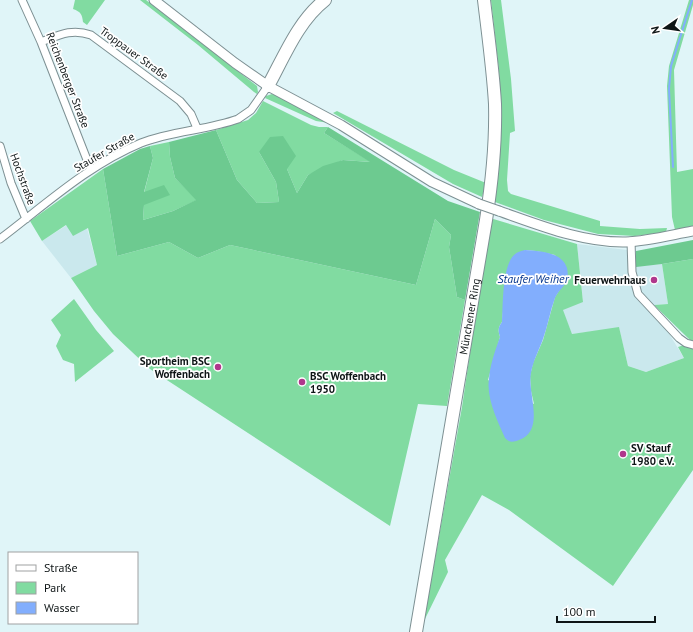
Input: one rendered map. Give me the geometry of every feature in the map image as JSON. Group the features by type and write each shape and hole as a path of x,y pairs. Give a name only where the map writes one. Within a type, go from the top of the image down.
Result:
{"main road":[{"path":"268,86 303,24 315,8 325,0"},
{"name":"Münchener Ring","path":"416,632 493,174 495,146 494,102 484,0"}],"street":[{"name":"Reichenberger Straße","path":"22,0 41,42 91,170"},
{"path":"154,0 241,68 268,86 341,125 432,182 479,204 551,229 609,241 631,241 693,231"},
{"name":"Troppauer Straße","path":"41,42 60,34 73,32 82,32 91,35 180,101 191,114 196,128"},
{"name":"Staufer Straße","path":"0,239 91,170 140,144 196,128 228,122 242,116 254,106 268,86"},
{"name":"Hochstraße","path":"0,146 11,183 26,219"},
{"path":"631,241 632,272 638,294 679,338 686,343 693,345"}],"shaded area":[{"path":"67,225 87,228 97,265 71,278 42,241"},
{"path":"577,244 636,251 636,266 662,264 668,304 654,305 646,308 668,332 684,358 646,372 628,366 619,328 572,334 562,310 583,301"}],"green space":[{"path":"75,0 105,0 87,25 83,22 81,14 73,9"},
{"path":"140,0 146,0 257,86 257,94 198,45"},
{"path":"491,0 501,0 511,79 515,131 510,133 507,180 508,191 511,194 600,221 600,226 640,229 667,228 666,232 635,236 598,234 544,220 495,202 501,114 499,71"},
{"path":"689,0 693,0 693,5 674,70 677,172 693,169 693,226 675,230 672,217 667,86 669,66"},
{"path":"272,94 329,123 316,121 265,98 266,96"},
{"path":"263,101 311,125 328,127 324,133 371,162 343,160 308,175 297,193 287,169 259,152 276,182 279,202 257,203 237,180 216,130 248,120 256,113"},
{"path":"337,111 454,170 486,183 482,197 453,184 333,113"},
{"path":"328,127 448,201 480,212 465,300 457,297 449,247 451,235 435,219 416,285 230,245 198,258 169,242 117,256 103,169 140,149 150,146 153,158 144,192 164,185 170,195 144,205 143,220 173,211 196,200 175,178 170,157 169,142 216,130 237,180 257,203 279,202 276,182 259,152 270,137 283,136 296,156 287,169 297,193 308,175 323,166 343,160 370,162 324,133"},
{"path":"169,142 170,157 175,178 197,200 173,211 143,220 144,193 153,158 150,146"},
{"name":"BSC Woffenbach 1950","path":"103,169 117,256 169,242 198,258 230,245 416,285 435,219 451,235 449,247 457,297 465,300 447,406 418,404 390,526 150,369 113,334 94,311 71,278 97,265 88,228 73,236 66,225 42,241 30,221"},
{"path":"490,218 577,244 583,302 563,310 572,334 619,327 628,366 646,372 684,358 678,347 684,345 693,348 693,470 613,586 509,510 482,495 445,560 448,572 424,621 462,407","holes":["525,250 555,255 567,281 555,297 543,340 533,363 530,376 534,404 488,380 500,337 499,329 502,322 506,278"]},
{"path":"693,240 693,259 636,267 636,251"},
{"path":"693,259 693,341 690,340 654,305 668,304 662,264"},
{"path":"74,299 96,330 114,351 75,382 74,364 63,360 56,346 61,335 51,320"}],"water":[{"name":"Staufer Weiher","path":"525,250 550,253 560,259 567,268 568,276 566,282 555,298 545,334 531,373 530,381 534,410 532,428 527,435 512,442 505,438 493,410 489,394 489,379 500,337 499,329 502,322 504,287 507,268 514,255"}],"waterway":[{"path":"673,167 669,89 671,66 692,0"}],"place":[{"name":"Feuerwehrhaus","path":"654,280"},
{"name":"Sportheim BSC Woffenbach","path":"218,367"},
{"name":"BSC Woffenbach 1950","path":"302,382"},
{"name":"SV Stauf 1980 e.V.","path":"623,454"}]}
